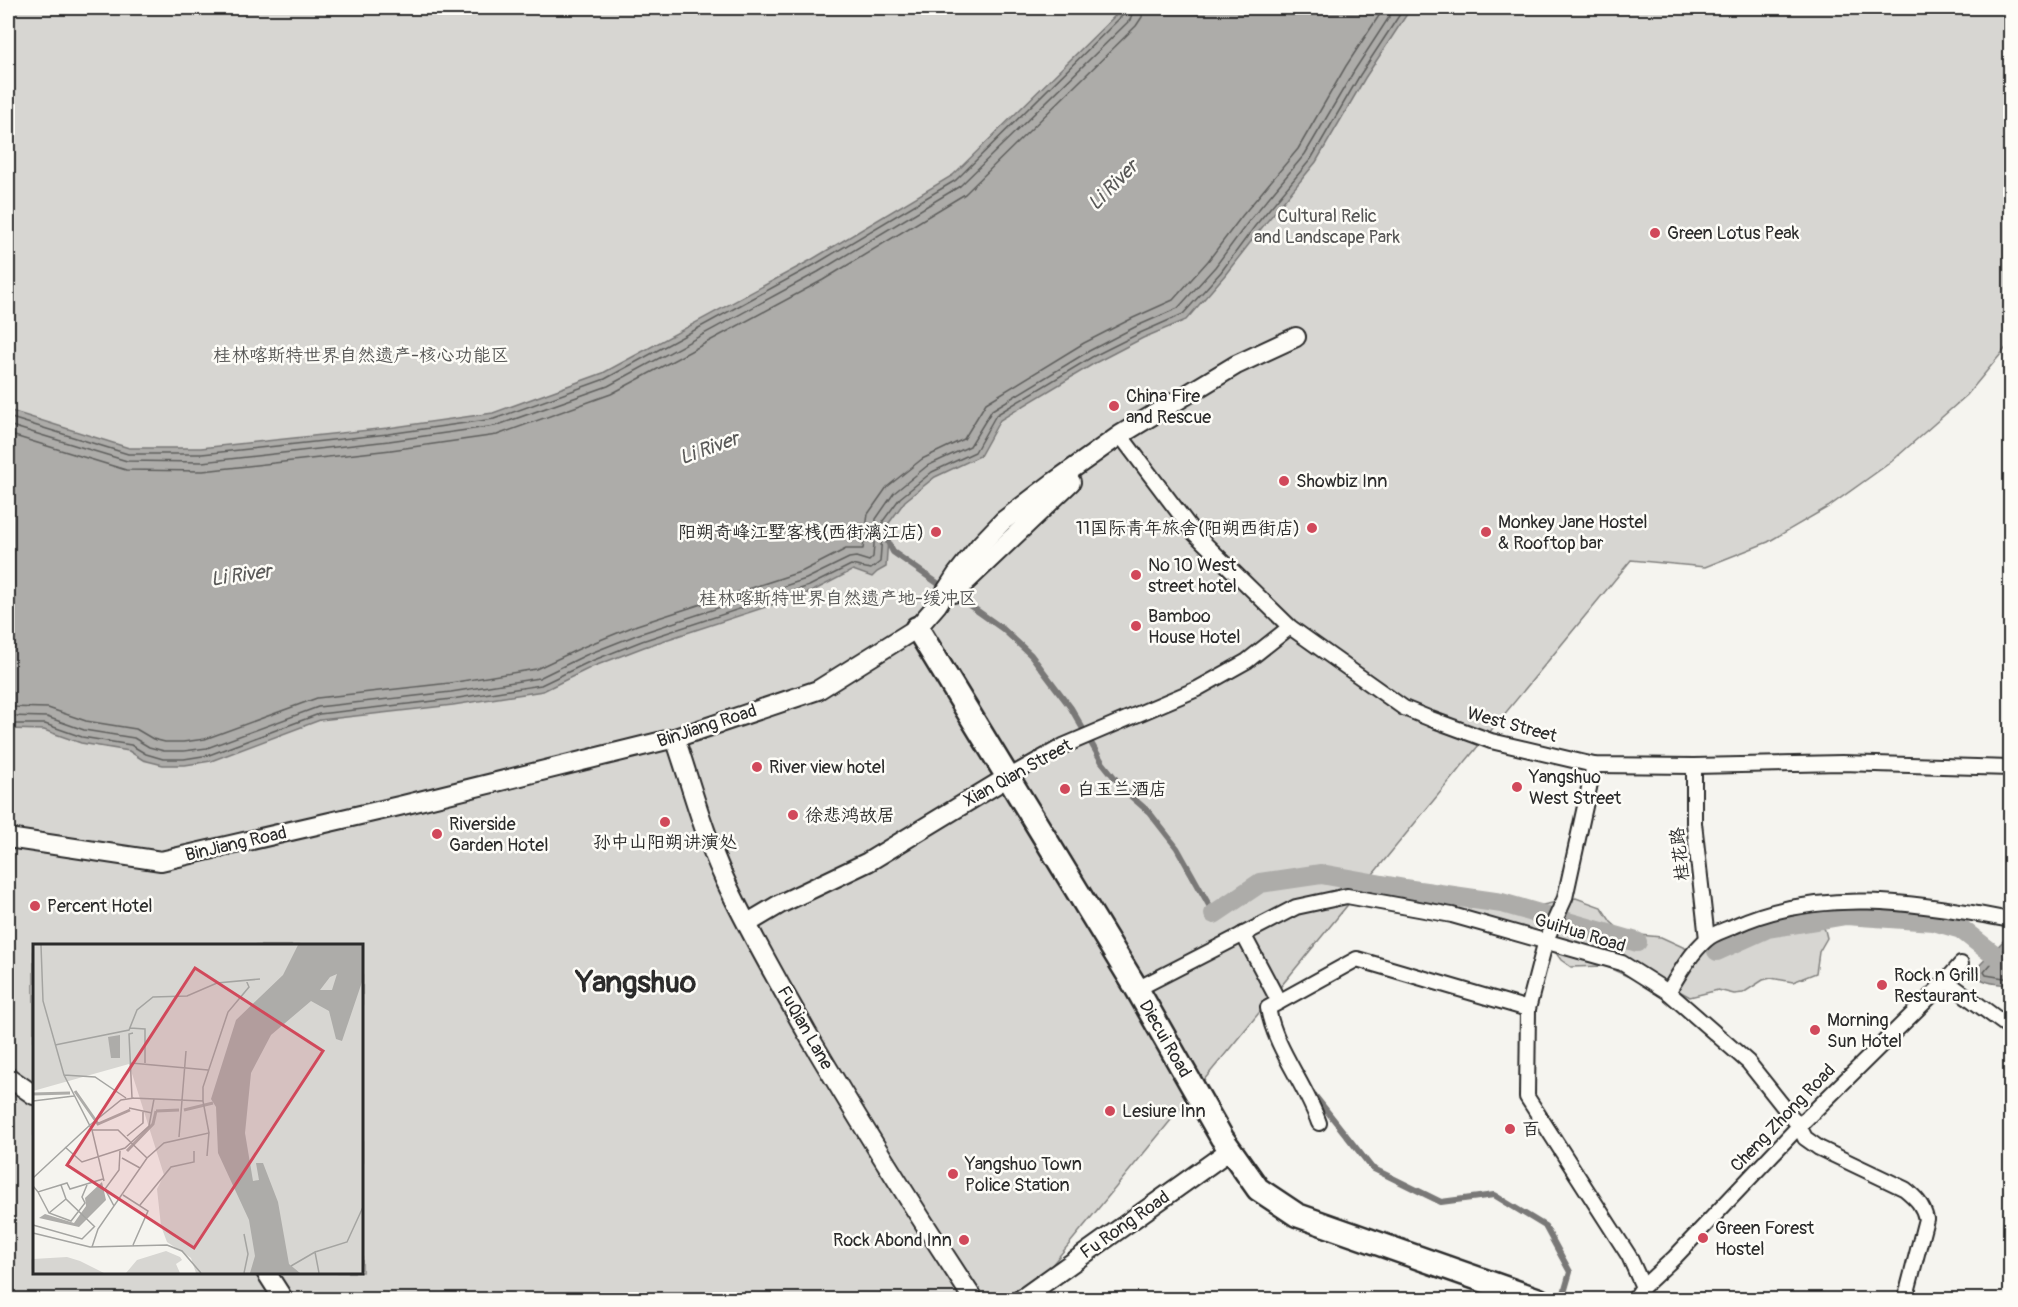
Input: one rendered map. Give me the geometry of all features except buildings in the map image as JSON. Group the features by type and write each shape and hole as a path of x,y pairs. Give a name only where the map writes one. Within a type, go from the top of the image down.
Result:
{"street":[{"name":"BinJiang Road","path":"8,838 161,861 399,806 675,738 818,690 917,628 937,605 980,545 1003,521 1120,435 1236,365 1296,337"},
{"name":"West Street","path":"1120,435 1195,534 1290,627 1404,708 1491,741 1594,765 1694,766 1842,763 2010,768"},
{"path":"1120,435 917,628 1230,1150"},
{"name":"Xian Qian Street","path":"747,923 780,904 868,862 1063,746 1197,689 1247,661 1290,627"},
{"name":"Diecui Road","path":"917,628 1137,989 1230,1150 1258,1189 1297,1215 1539,1299"},
{"name":"FuQian Lane","path":"675,738 725,881 780,986 922,1221 974,1299"},
{"path":"1594,765 1565,898 1546,940 1528,1009 1527,1097 1629,1256 1643,1287"},
{"name":"桂花路","path":"1694,766 1694,823 1707,939"},
{"name":"GuiHua Road","path":"1137,989 1296,907 1347,896 1452,915 1622,963 1668,992 1748,1062 1799,1126 1805,1138 1819,1148 1905,1189 1923,1208 1926,1220 1905,1299"},
{"path":"1668,992 1687,962 1707,939 1752,918 1805,905 1893,901 2008,916"},
{"path":"1240,936 1279,1002"},
{"path":"1319,1123 1314,1108 1272,1027 1268,1008 1357,959 1528,1009"},
{"name":"Cheng Zhong Road","path":"1634,1299 1799,1126 1961,964"},
{"path":"1946,981 2010,1028"},
{"path":"8,1077 33,1094"},
{"name":"Fu Rong Road","path":"1020,1299 1230,1150"},
{"path":"267,1274 284,1299"}],"green space":[{"name":"桂林喀斯特世界自然遗产地-缓冲区","path":"8,8 2010,8 2010,343 1967,395 1891,462 1828,507 1768,542 1705,567 1631,560 1024,1299 8,1299"},
{"path":"1381,889 1488,906 1538,906 1576,898 1601,907 1611,922 1620,930 1661,937 1687,949 1711,946 1752,929 1813,913 1825,930 1827,938 1819,952 1816,973 1793,982 1771,978 1763,980 1743,993 1734,994 1718,990 1690,997 1661,981 1642,983 1605,966 1571,967 1561,960 1541,932 1418,900 1396,900 1382,897 1378,891"}],"water":[{"name":"Li River","path":"1123,8 1411,8 1365,78 1316,162 1186,320 1143,338 1095,363 1000,420 980,456 935,477 905,501 889,523 886,567 872,577 853,570 811,592 644,647 592,667 543,691 453,705 320,720 211,761 185,765 163,765 143,760 129,751 81,743 44,730 8,729 8,410 129,448 201,448 388,428 493,413 603,373 811,260 953,175"},
{"path":"2010,934 2010,985 1980,979 1974,971"}],"waterway":[{"path":"888,542 893,552 946,589"},
{"path":"955,595 1003,629 1031,655 1071,708 1102,762 1126,792 1149,812 1177,848 1214,914"},
{"path":"1214,914 1260,883 1321,874 1502,903 1637,942"},
{"path":"1717,951 1768,928 1846,915 1933,921 1961,929 1993,954"},
{"path":"1312,1092 1372,1168 1441,1202 1494,1195 1545,1226 1570,1272 1562,1300"}],"place":[{"name":"Green Lotus Peak","path":"1655,233"},
{"name":"China Fire and Rescue","path":"1114,406"},
{"name":"Showbiz Inn","path":"1284,481"},
{"name":"11国际青年旅舍(阳朔西街店)","path":"1312,528"},
{"name":"阳朔奇峰江墅客栈(西街漓江店)","path":"936,532"},
{"name":"Monkey Jane Hostel & Rooftop bar","path":"1486,532"},
{"name":"No 10 West street hotel","path":"1136,575"},
{"name":"Bamboo House Hotel","path":"1136,626"},
{"name":"River view hotel","path":"757,767"},
{"name":"Yangshuo West Street","path":"1517,787"},
{"name":"白玉兰酒店","path":"1065,789"},
{"name":"徐悲鸿故居","path":"793,815"},
{"name":"孙中山阳朔讲演处","path":"665,822"},
{"name":"Riverside Garden Hotel","path":"437,834"},
{"name":"Percent Hotel","path":"35,906"},
{"name":"Rock n Grill Restaurant","path":"1882,985"},
{"name":"Morning Sun Hotel","path":"1815,1030"},
{"name":"Lesiure Inn","path":"1110,1111"},
{"name":"百","path":"1510,1129"},
{"name":"Yangshuo Town Police Station","path":"953,1174"},
{"name":"Green Forest Hostel","path":"1703,1238"},
{"name":"Rock Abond Inn","path":"964,1240"}],"district":[{"name":"Yangshuo","path":"636,982"}],"park label":[{"name":"Cultural Relic and Landscape Park","path":"1327,226"},
{"name":"桂林喀斯特世界自然遗产-核心功能区","path":"361,355"}]}
